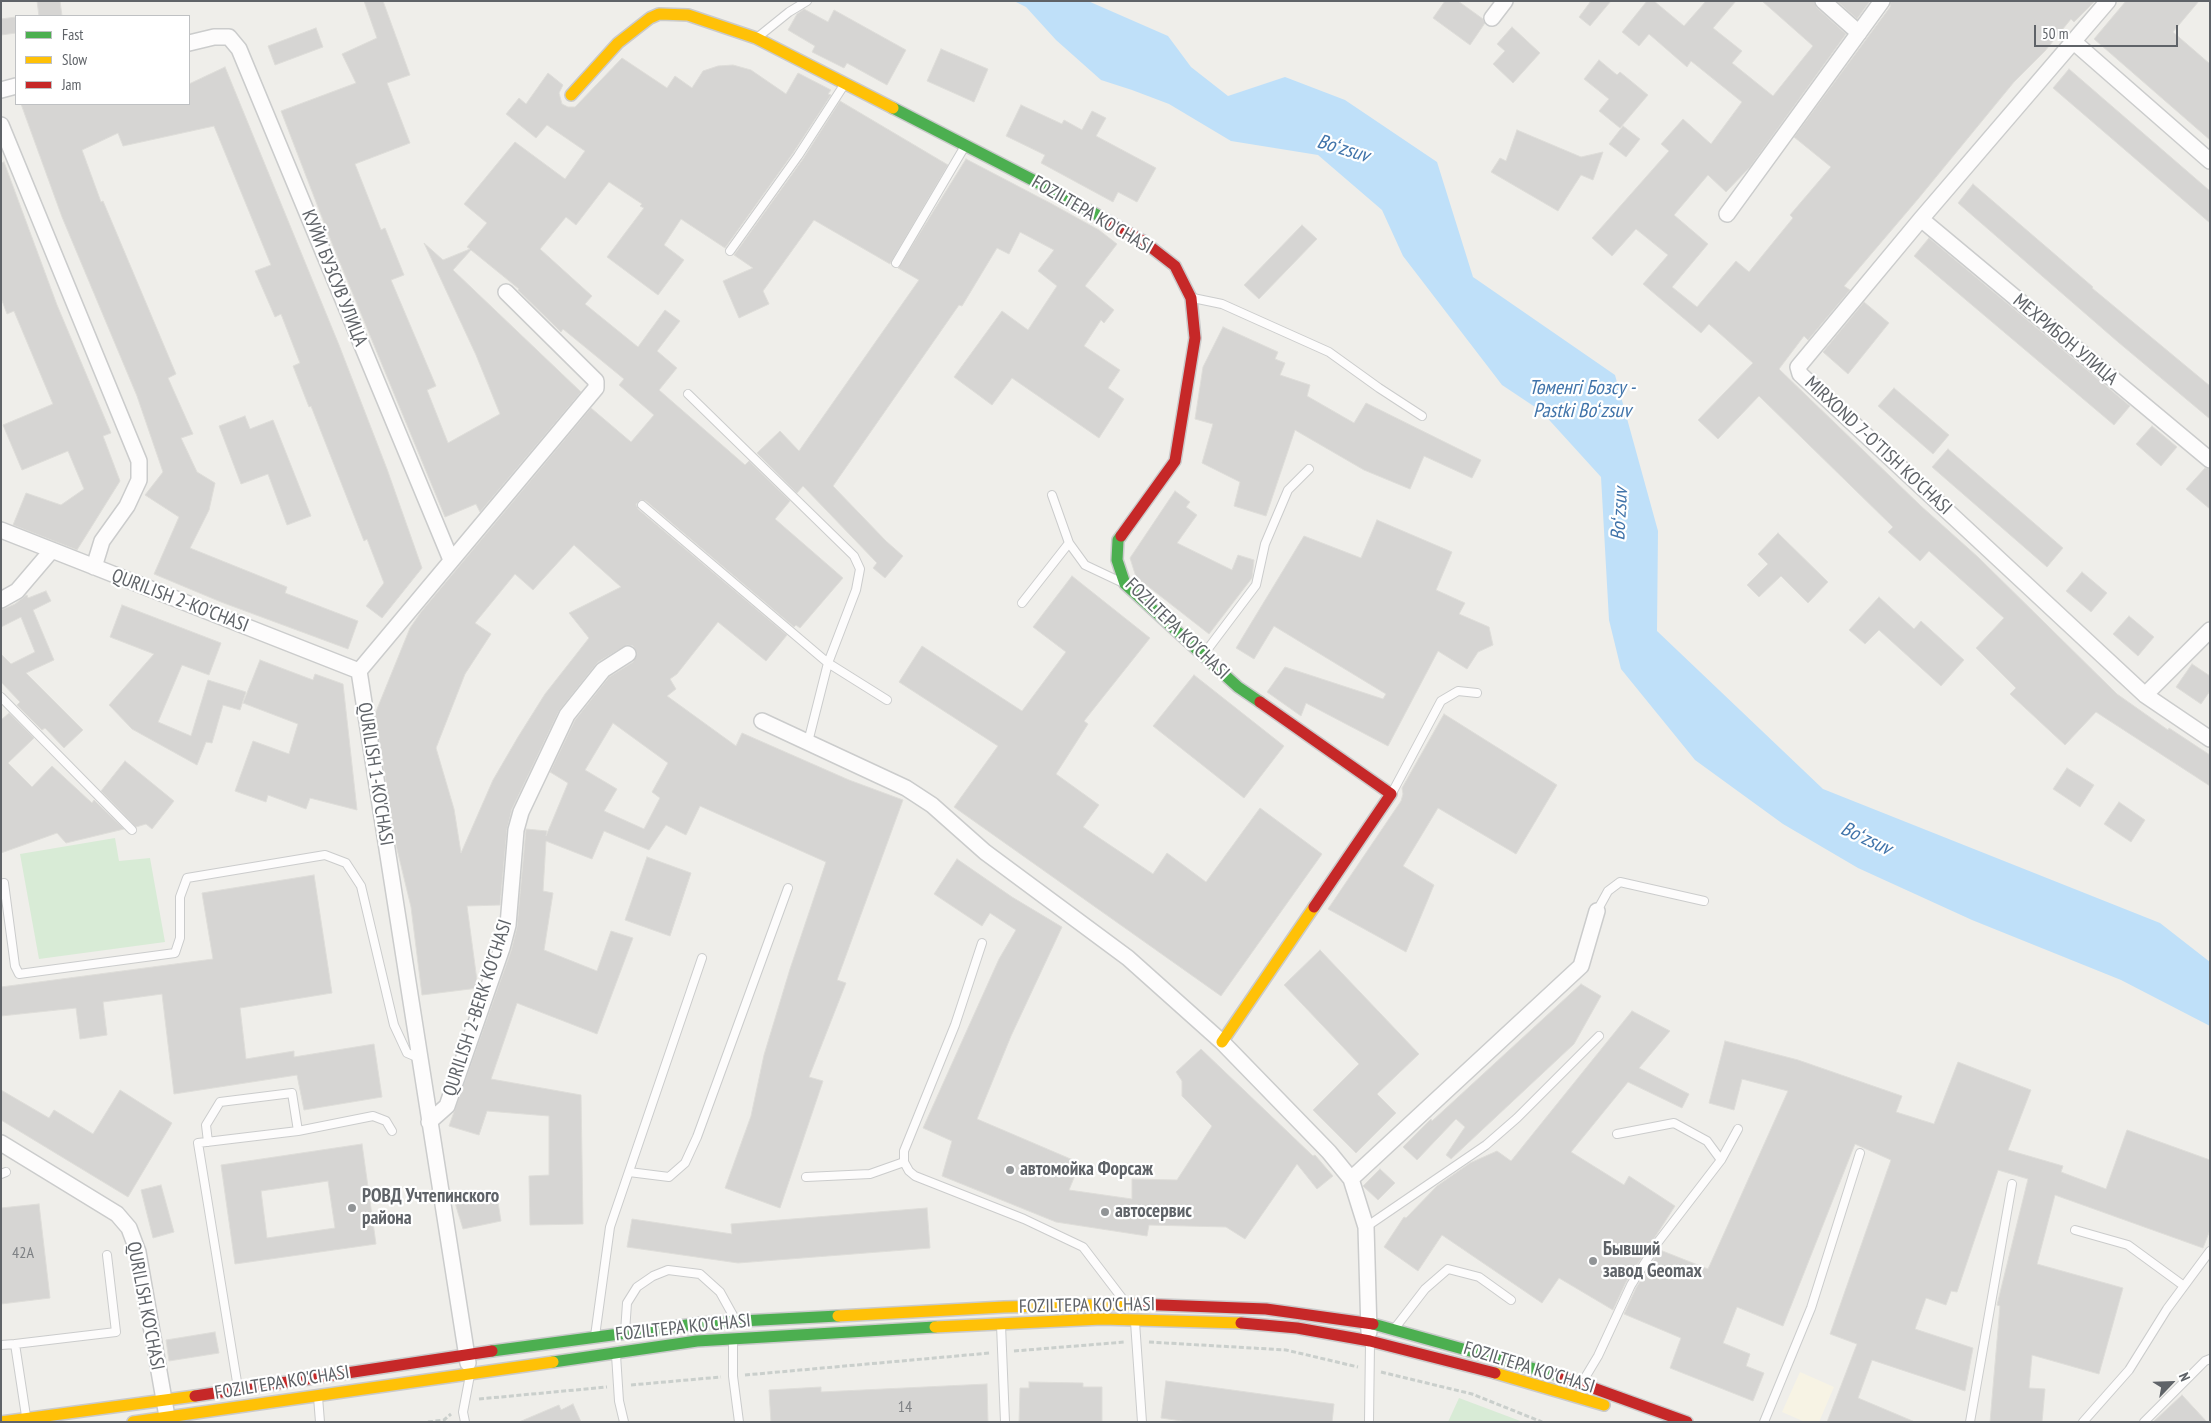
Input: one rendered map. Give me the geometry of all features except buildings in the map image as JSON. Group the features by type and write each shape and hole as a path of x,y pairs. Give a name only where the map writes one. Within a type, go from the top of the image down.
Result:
{"main road":[{"name":"FOZILTEPA KO'CHASI","path":"571,95 618,43 650,18 659,14 688,15 756,38 845,83 1058,193 1143,241 1175,266 1191,298 1196,338 1175,461 1118,540 1116,560 1125,584 1238,687 1391,794"},
{"path":"1222,1042 1391,794"},
{"name":"FOZILTEPA KO'CHASI","path":"1,1422 164,1401 466,1355 702,1323 1004,1307 1126,1304 1266,1309 1369,1324 1511,1361 1582,1382 1687,1422"},
{"name":"FOZILTEPA KO'CHASI","path":"133,1422 697,1341 1001,1323 1134,1320 1231,1322 1297,1328 1370,1341 1508,1376 1614,1409"}],"street":[{"path":"1492,18 1505,1"},
{"path":"1824,1 1859,33"},
{"path":"1726,214 1882,1"},
{"name":"MIRXOND 7-O'TISH KO'CHASI","path":"2108,1 1921,219 1798,367 1800,374 2145,695 2210,739"},
{"name":"КУЙИ БУЗСУВ УЛИЦА","path":"190,43 214,36 229,37 240,49 450,560"},
{"path":"2074,42 2210,161"},
{"path":"1,90 15,86"},
{"path":"1,125 139,461 139,480 127,506 102,542 94,567"},
{"name":"МЕХРИБОН УЛИЦА","path":"1921,219 2210,460"},
{"path":"359,671 450,560 596,388 596,381 506,292"},
{"name":"QURILISH 2-KO'CHASI","path":"1,530 359,671"},
{"path":"1,600 17,591 52,550"},
{"path":"2145,695 2210,630"},
{"name":"QURILISH 2-BERK KO'CHASI","path":"430,1122 447,1106 502,948 508,919 516,830 521,812 567,715 603,670 628,654"},
{"name":"QURILISH 1-KO'CHASI","path":"359,671 470,1373"},
{"path":"762,721 906,788 932,804 985,852 1128,958 1222,1042 1329,1152 1351,1179 1366,1227 1370,1341"},
{"path":"1351,1179 1581,966 1597,911"},
{"name":"QURILISH KO'CHASI","path":"1,1144 117,1214 129,1228 138,1252 167,1417"}],"lane":[{"path":"756,38 788,12 807,1"},
{"path":"730,251 798,156 845,83"},
{"path":"896,263 965,146"},
{"path":"1191,298 1222,304 1329,352 1422,416"},
{"path":"688,394 854,556 860,569 856,590 828,663 808,742"},
{"path":"1203,655 1256,585 1264,544 1288,490 1309,469"},
{"path":"1052,495 1069,544 1085,565 1125,584"},
{"path":"642,505 828,663 888,700"},
{"path":"1022,603 1069,544"},
{"path":"1391,794 1441,701 1458,691 1477,693"},
{"path":"1,697 132,830"},
{"path":"4,883 15,966 16,972 19,974 175,953 180,938 180,897 187,878 325,855 346,863 361,886 394,1025 407,1053 419,1058"},
{"path":"1597,911 1608,891 1620,882 1704,901"},
{"path":"629,1172 669,1177 685,1163 697,1137 788,888"},
{"path":"982,944 955,1025 904,1151 904,1162 909,1171 915,1176 1024,1218 1083,1247 1126,1304"},
{"path":"595,1338 610,1227 702,958"},
{"path":"1366,1227 1486,1144 1517,1118 1599,1036"},
{"path":"208,1142 206,1125 220,1102 292,1093 298,1130"},
{"path":"238,1390 198,1143 298,1130 373,1116 386,1121 392,1131"},
{"path":"1616,1134 1674,1123 1707,1141 1721,1160"},
{"path":"1582,1382 1598,1356 1631,1285 1658,1242 1721,1160 1738,1129"},
{"path":"1764,1422 1811,1308 1860,1153"},
{"path":"806,1177 870,1174 904,1162"},
{"path":"1970,1422 2012,1184"},
{"path":"2076,1230 2128,1245 2184,1286"},
{"path":"2083,1422 2129,1370 2184,1286 2210,1251"},
{"path":"1,1345 116,1332 107,1254"},
{"path":"625,1334 627,1304 636,1287 668,1270 700,1274 720,1292 736,1321"},
{"path":"1394,1330 1425,1289 1448,1270 1479,1277 1511,1300"},
{"path":"1134,1320 1142,1422"},
{"path":"1001,1323 1005,1422"},
{"path":"733,1339 733,1376 739,1422"},
{"path":"1369,1422 1370,1341"},
{"path":"15,1344 26,1418"},
{"path":"616,1353 618,1386 624,1422"},
{"path":"2144,1422 2204,1361 2210,1359"},
{"path":"465,1422 463,1412 470,1373"},
{"path":"318,1395 320,1422"}],"path":[{"path":"428,1422 444,1420 465,1400 1136,1342 1286,1350 1472,1394 1542,1422"}],"shaded area":[{"path":"1800,1372 1834,1387 1819,1422 1805,1422 1782,1412"}],"green space":[{"path":"115,838 119,861 150,858 165,942 39,959 20,854"},
{"path":"1459,1398 1523,1422 1448,1422"}],"water":[{"name":"Төменгі Бозсу - Pastki Boʻzsuv","path":"1014,1 1088,1 1168,36 1191,67 1228,96 1285,77 1345,100 1437,162 1473,277 1615,375 1658,531 1657,631 1823,789 2160,923 2210,962 2210,1026 2121,980 1972,920 1858,868 1783,824 1695,760 1621,669 1609,620 1601,477 1541,411 1502,385 1403,256 1382,210 1318,155 1231,141 1169,104 1101,80 1056,40 1026,7"}],"traffic: fast":[{"path":"893,108 1058,193 1108,221"},
{"path":"1121,536 1118,540 1117,560 1125,584 1238,687 1260,702"},
{"path":"492,1351 702,1323 838,1316"},
{"path":"1373,1324 1560,1376"},
{"path":"553,1362 697,1341 935,1327"}],"traffic: slow":[{"path":"571,95 618,43 650,18 659,14 688,15 756,38 893,108"},
{"path":"1222,1042 1314,907"},
{"path":"838,1316 1004,1307 1134,1304"},
{"path":"935,1327 1102,1319 1241,1323"},
{"path":"133,1422 553,1362"},
{"path":"1495,1373 1604,1405"},
{"path":"1,1422 195,1396"}],"traffic: jam":[{"path":"1108,221 1143,241 1175,266 1191,298 1195,338 1175,461 1121,536"},
{"path":"1260,702 1391,794 1314,907"},
{"path":"1134,1304 1266,1309 1373,1324"},
{"path":"1241,1323 1297,1328 1370,1341 1495,1373"},
{"path":"195,1396 492,1351"},
{"path":"1560,1376 1687,1422"}],"place":[{"name":"автомойка Форсаж","path":"1010,1170"},
{"name":"РОВД Учтепинского района","path":"352,1208"},
{"name":"автосервис","path":"1105,1212"},
{"name":"Бывший завод Geomax","path":"1593,1261"}],"water label":[{"name":"Boʻzsuv","path":"1343,149"},
{"name":"Boʻzsuv","path":"1620,514"},
{"name":"Boʻzsuv","path":"1866,839"}]}
